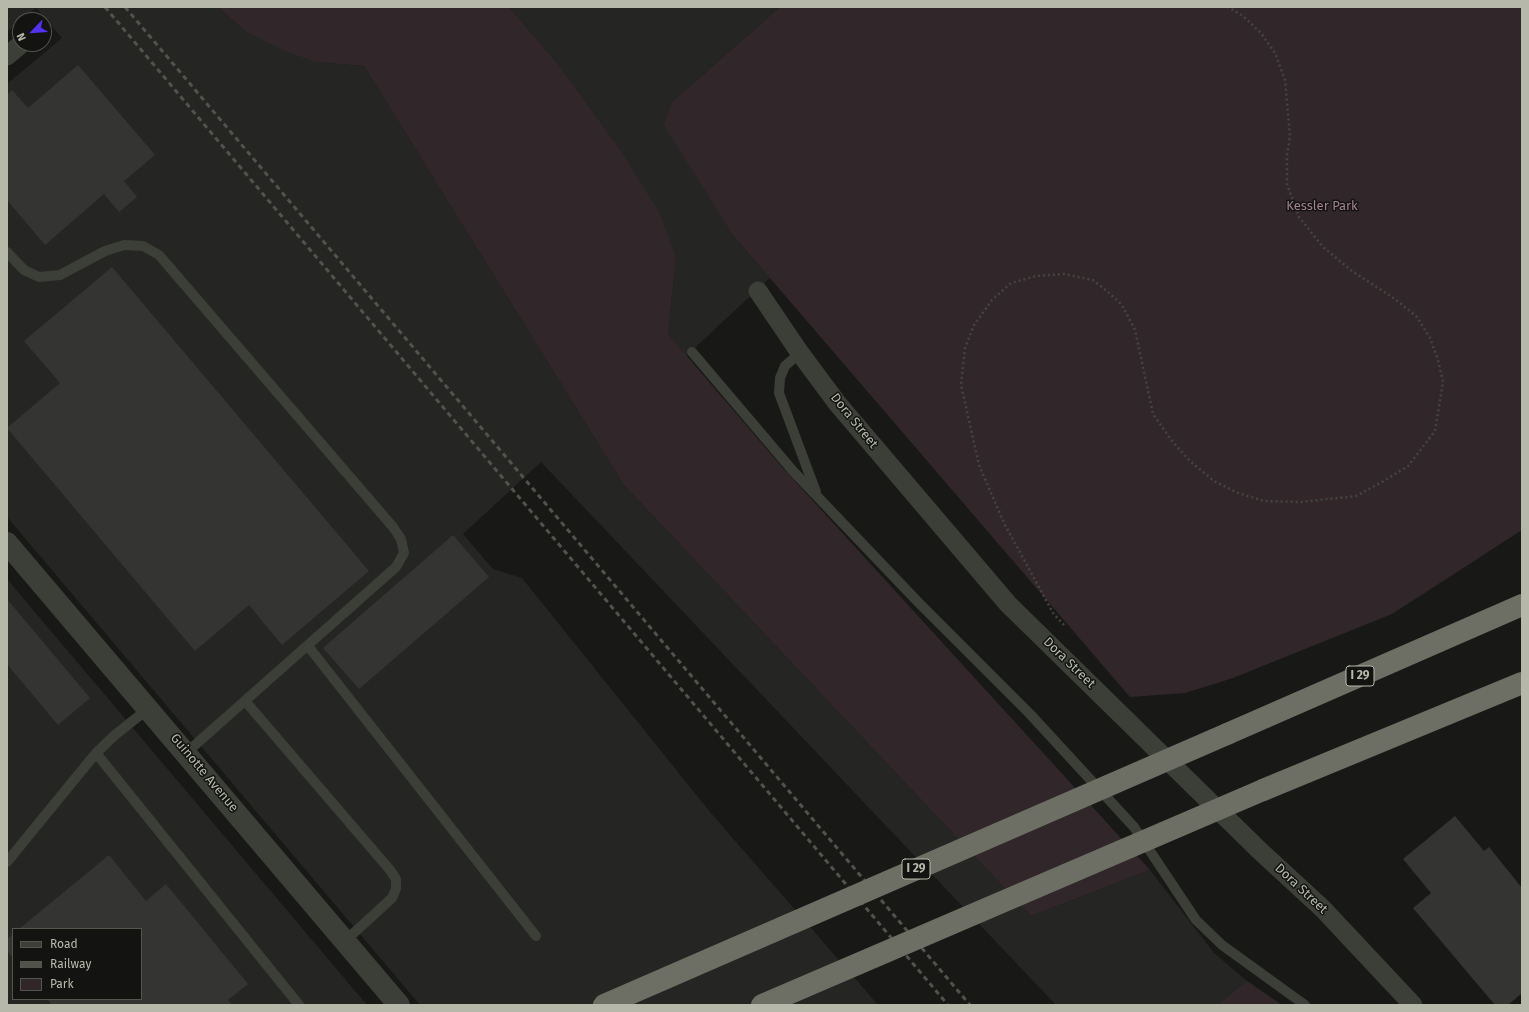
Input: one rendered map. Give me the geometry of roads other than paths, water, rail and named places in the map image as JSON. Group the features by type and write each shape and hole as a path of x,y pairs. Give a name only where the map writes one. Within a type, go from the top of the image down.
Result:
{"highway":[{"path":"1493,619 1522,594"},
{"name":"I 29","path":"604,1005 1493,619 1522,605"},
{"path":"762,1005 1263,790 1522,683"}],"street":[{"name":"Dora Street","path":"758,291 837,402 1008,604 1260,850 1323,909 1413,1005"},
{"name":"Guinotte Avenue","path":"7,543 149,708 399,1005"}],"lane":[{"path":"7,252 24,270 39,277 60,275 105,251 124,245 143,246 159,254 393,527 401,539 404,553 396,568 246,702 186,753"},
{"path":"692,352 793,471 918,602 1030,714 1134,827 1196,920 1222,945 1305,1005"},
{"path":"800,352 784,366 780,378 779,393 818,496"},
{"path":"308,646 536,936"},
{"path":"246,702 390,870 396,879 396,889 392,898 345,941"},
{"path":"7,862 96,753 115,735 149,708"},
{"path":"96,753 299,1005"}],"railway":[{"path":"105,7 948,1005"},
{"path":"125,7 970,1005"}],"park label":[{"name":"Kessler Park","path":"1322,206"}]}
